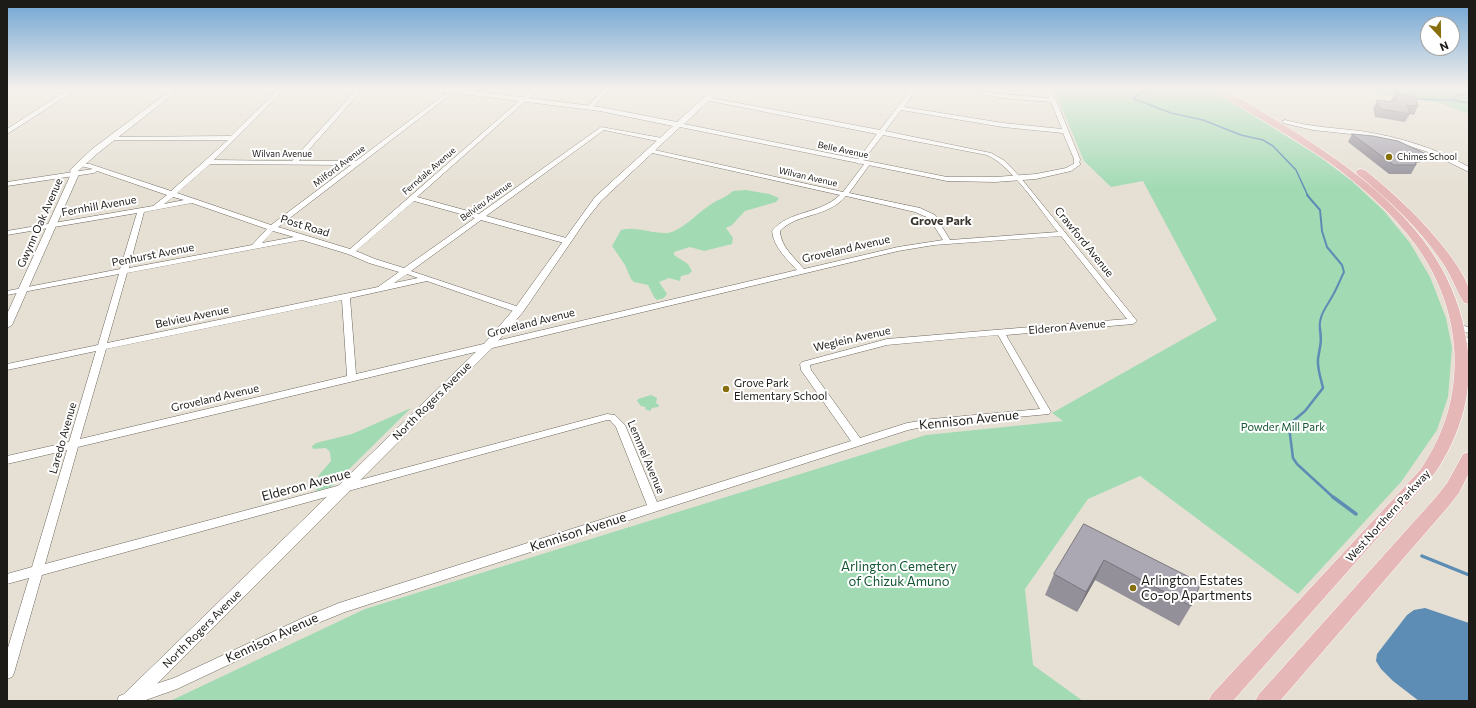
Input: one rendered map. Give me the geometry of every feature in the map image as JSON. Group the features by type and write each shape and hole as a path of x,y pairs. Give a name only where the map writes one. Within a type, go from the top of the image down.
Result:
{"main road":[{"name":"West Northern Parkway","path":"1276,121 1305,134 1356,168 1384,190 1412,217 1446,259 1469,300"},
{"name":"West Northern Parkway","path":"1219,701 1416,487 1433,465 1452,429 1461,396 1464,335 1437,272 1421,245 1408,229 1377,198 1354,178 1278,121"},
{"path":"1266,701 1442,502 1453,488 1469,458"}],"street":[{"path":"7,132 24,121"},
{"name":"Gwynn Oak Avenue","path":"7,326 75,174 74,170 81,163 137,121"},
{"path":"154,208 173,194 250,121"},
{"path":"293,163 331,121"},
{"name":"Milford Avenue","path":"254,247 272,228 413,121"},
{"name":"Ferndale Avenue","path":"351,252 501,121"},
{"name":"Belle Avenue","path":"659,121 947,180 1018,178 1064,172 1077,164"},
{"name":"North Rogers Avenue","path":"128,700 488,346 519,310 598,199 682,121"},
{"name":"Crawford Avenue","path":"820,121 990,154 999,158 1018,178 1133,321"},
{"path":"802,271 779,244 776,239 776,231 787,221 826,210 838,201 844,194 881,133 890,121"},
{"path":"971,121 1025,128 1065,131"},
{"path":"1061,121 1077,159 1077,164"},
{"path":"1287,127 1360,133 1404,142 1444,156 1469,170"},
{"name":"Belvieu Avenue","path":"380,289 603,128 662,140"},
{"path":"1305,134 1324,131"},
{"path":"116,138 232,138"},
{"name":"Gwynn Oak Avenue","path":"75,174 116,138"},
{"name":"Wilvan Avenue","path":"650,151 917,210 929,215 935,220 948,242"},
{"name":"Wilvan Avenue","path":"207,162 357,163"},
{"name":"Post Road","path":"84,166 90,166 272,228 351,252 372,262 405,271 519,310"},
{"path":"7,184 102,170"},
{"path":"412,198 567,241"},
{"name":"Fernhill Avenue","path":"7,233 195,201"},
{"name":"Laredo Avenue","path":"7,673 141,210"},
{"name":"Groveland Avenue","path":"7,460 898,249 948,242 1064,234"},
{"name":"Penhurst Avenue","path":"7,293 303,238"},
{"name":"Belvieu Avenue","path":"7,367 428,279"},
{"path":"346,296 352,378"},
{"name":"Elderon Avenue","path":"1000,332 1133,321"},
{"name":"Kennison Avenue","path":"128,700 177,683 337,609 907,427 932,422 1046,412 1000,332"},
{"name":"Weglein Avenue","path":"858,443 806,370 805,364 813,360 887,342 1000,332"},
{"name":"Elderon Avenue","path":"7,580 342,490 600,418 612,417"},
{"name":"Lemmel Avenue","path":"612,417 620,425 654,508"}],"green space":[{"path":"1067,121 1262,121 1320,157 1352,181 1384,211 1410,243 1430,277 1446,318 1452,348 1448,397 1437,430 1401,482 1298,594 1140,476 1088,499 1025,589 1033,665 1083,701 170,701 365,609 926,435 1063,421 1052,413 1217,320 1143,181 1111,187 1084,161"},
{"path":"746,190 769,194 779,198 776,202 745,211 732,225 726,228 733,238 732,244 704,251 690,247 674,252 674,255 688,264 692,271 689,274 681,276 680,281 669,278 659,282 667,294 664,298 657,300 648,285 634,282 631,279 625,265 612,246 621,230 633,229 661,233 672,232 683,226 705,208 733,191"},
{"path":"651,395 657,398 656,403 659,405 658,407 652,408 650,411 645,409 646,407 641,406 637,401 638,399"},
{"path":"411,408 331,487 316,491 319,475 331,461 330,452 326,448 313,449 312,446 316,443 352,434"}],"water":[{"path":"1425,608 1469,623 1469,701 1419,701 1393,681 1381,669 1376,661 1377,654 1407,615 1414,610"}],"building":[{"path":"1352,134 1398,141 1426,154 1415,154 1416,165 1394,165"},
{"path":"1084,524 1201,583 1191,606 1104,560 1086,592 1054,574"}],"waterway":[{"path":"1206,121 1241,135 1263,140 1273,146 1296,170 1308,196"},
{"path":"1307,195 1320,210 1322,231 1327,247 1342,265 1344,272 1321,316 1320,329"},
{"path":"1320,329 1321,341 1318,362 1323,388 1305,411 1292,422 1289,427 1293,458 1297,464 1334,498"},
{"path":"1333,497 1356,514"},
{"path":"1422,556 1469,575"}],"place":[{"name":"Chimes School","path":"1389,157"},
{"name":"Grove Park Elementary School","path":"726,389"},
{"name":"Arlington Estates Co-op Apartments","path":"1133,588"}],"district":[{"name":"Grove Park","path":"941,221"}],"park label":[{"name":"Powder Mill Park","path":"1283,427"},
{"name":"Arlington Cemetery of Chizuk Amuno","path":"899,574"}]}
